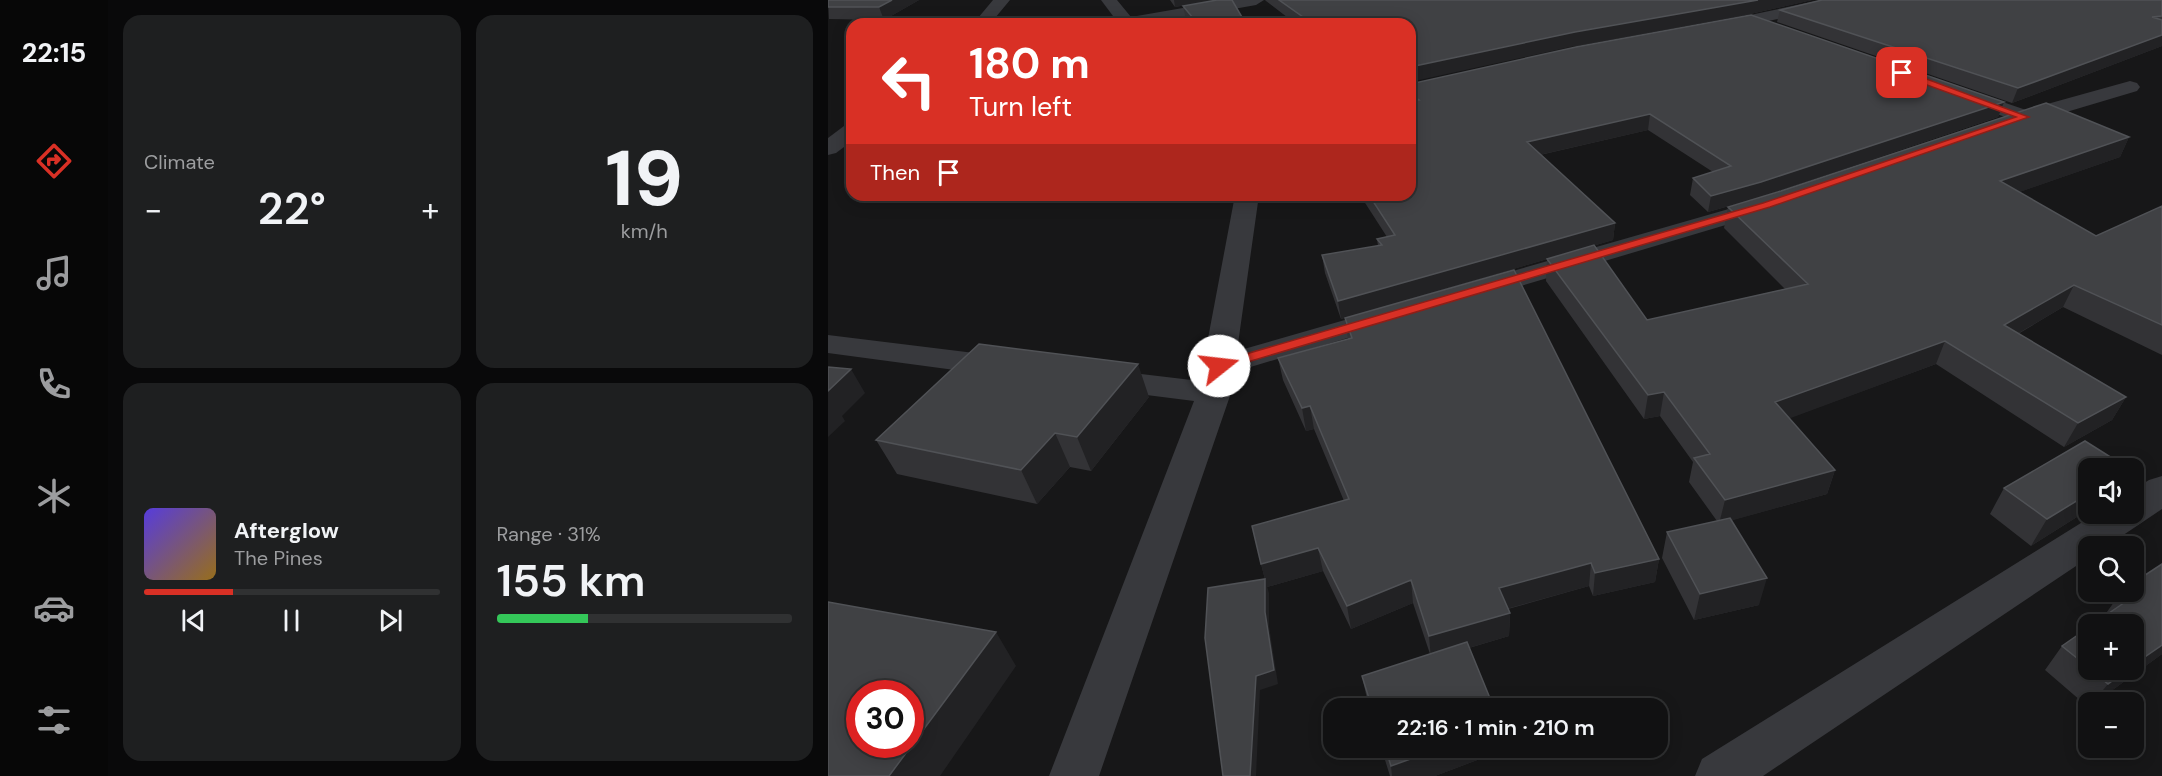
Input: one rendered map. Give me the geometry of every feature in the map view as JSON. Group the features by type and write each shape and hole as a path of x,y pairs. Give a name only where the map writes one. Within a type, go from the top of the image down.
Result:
{"street":[{"path":"986,18 1002,0"},
{"path":"1109,0 1124,18"},
{"path":"1156,18 1256,0"},
{"path":"1704,29 1844,0"},
{"path":"1750,21 1790,34"},
{"path":"1938,86 2025,117"},
{"path":"1969,136 2025,117 2130,87"},
{"path":"828,148 846,135"},
{"path":"1447,299 1789,197"},
{"path":"1074,776 1216,380 1246,201"},
{"path":"1073,376 1216,380 1413,309"},
{"path":"828,344 1038,371"},
{"path":"2144,502 2162,490"},
{"path":"1720,776 2110,524"}],"building":[{"path":"828,0 892,0 879,7 828,7"},
{"path":"1217,0 1232,0 1242,18 1193,18 1183,6"},
{"path":"1279,0 1758,0 1575,32 1416,66 1416,18 1304,18"},
{"path":"1822,0 2162,0 2162,16 2152,17 2162,20 2162,35 2018,88 1780,10"},
{"path":"1751,15 2004,102 1761,182 1711,196 1693,178 1731,166 1650,114 1527,142 1615,223 1338,301 1322,255 1382,245 1377,239 1395,235 1373,201 1416,201 1416,100 1419,100 1416,98 1416,83 1576,47"},
{"path":"2046,103 2129,137 2000,181 2096,236 2162,206 2162,325 2074,285 2004,325 2126,397 2078,423 1945,341 1775,402 1835,470 1725,500 1694,458 1710,454 1664,392 1648,395 1547,259 1594,245 1647,320 1808,284 1728,207"},
{"path":"1514,270 1659,559 1595,573 1591,563 1499,588 1510,613 1429,636 1411,580 1347,606 1318,548 1261,564 1252,526 1349,499 1310,406 1302,408 1278,358 1352,338 1345,318"},
{"path":"979,344 1138,364 1077,437 1055,433 1021,470 876,440"},
{"path":"828,367 851,369 828,391"},
{"path":"2085,441 2112,458 2078,458 2078,500 2047,519 2004,488"},
{"path":"1730,518 1767,578 1700,594 1667,532"},
{"path":"2162,564 2162,645 2144,657 2144,614 2108,614 2125,602 2144,602 2144,576"},
{"path":"1265,579 1265,612 1274,670 1256,676 1250,776 1223,776 1205,638 1208,588"},
{"path":"828,602 996,632 924,729 924,680 846,680 846,758 902,758 889,776 828,776"},
{"path":"2078,635 2078,659 2062,646"},
{"path":"1467,642 1490,698 1369,698 1362,676"},
{"path":"1388,758 1413,758 1391,766"}],"route":[{"path":"1219,366 1767,205 2025,117 1902,73"}]}
